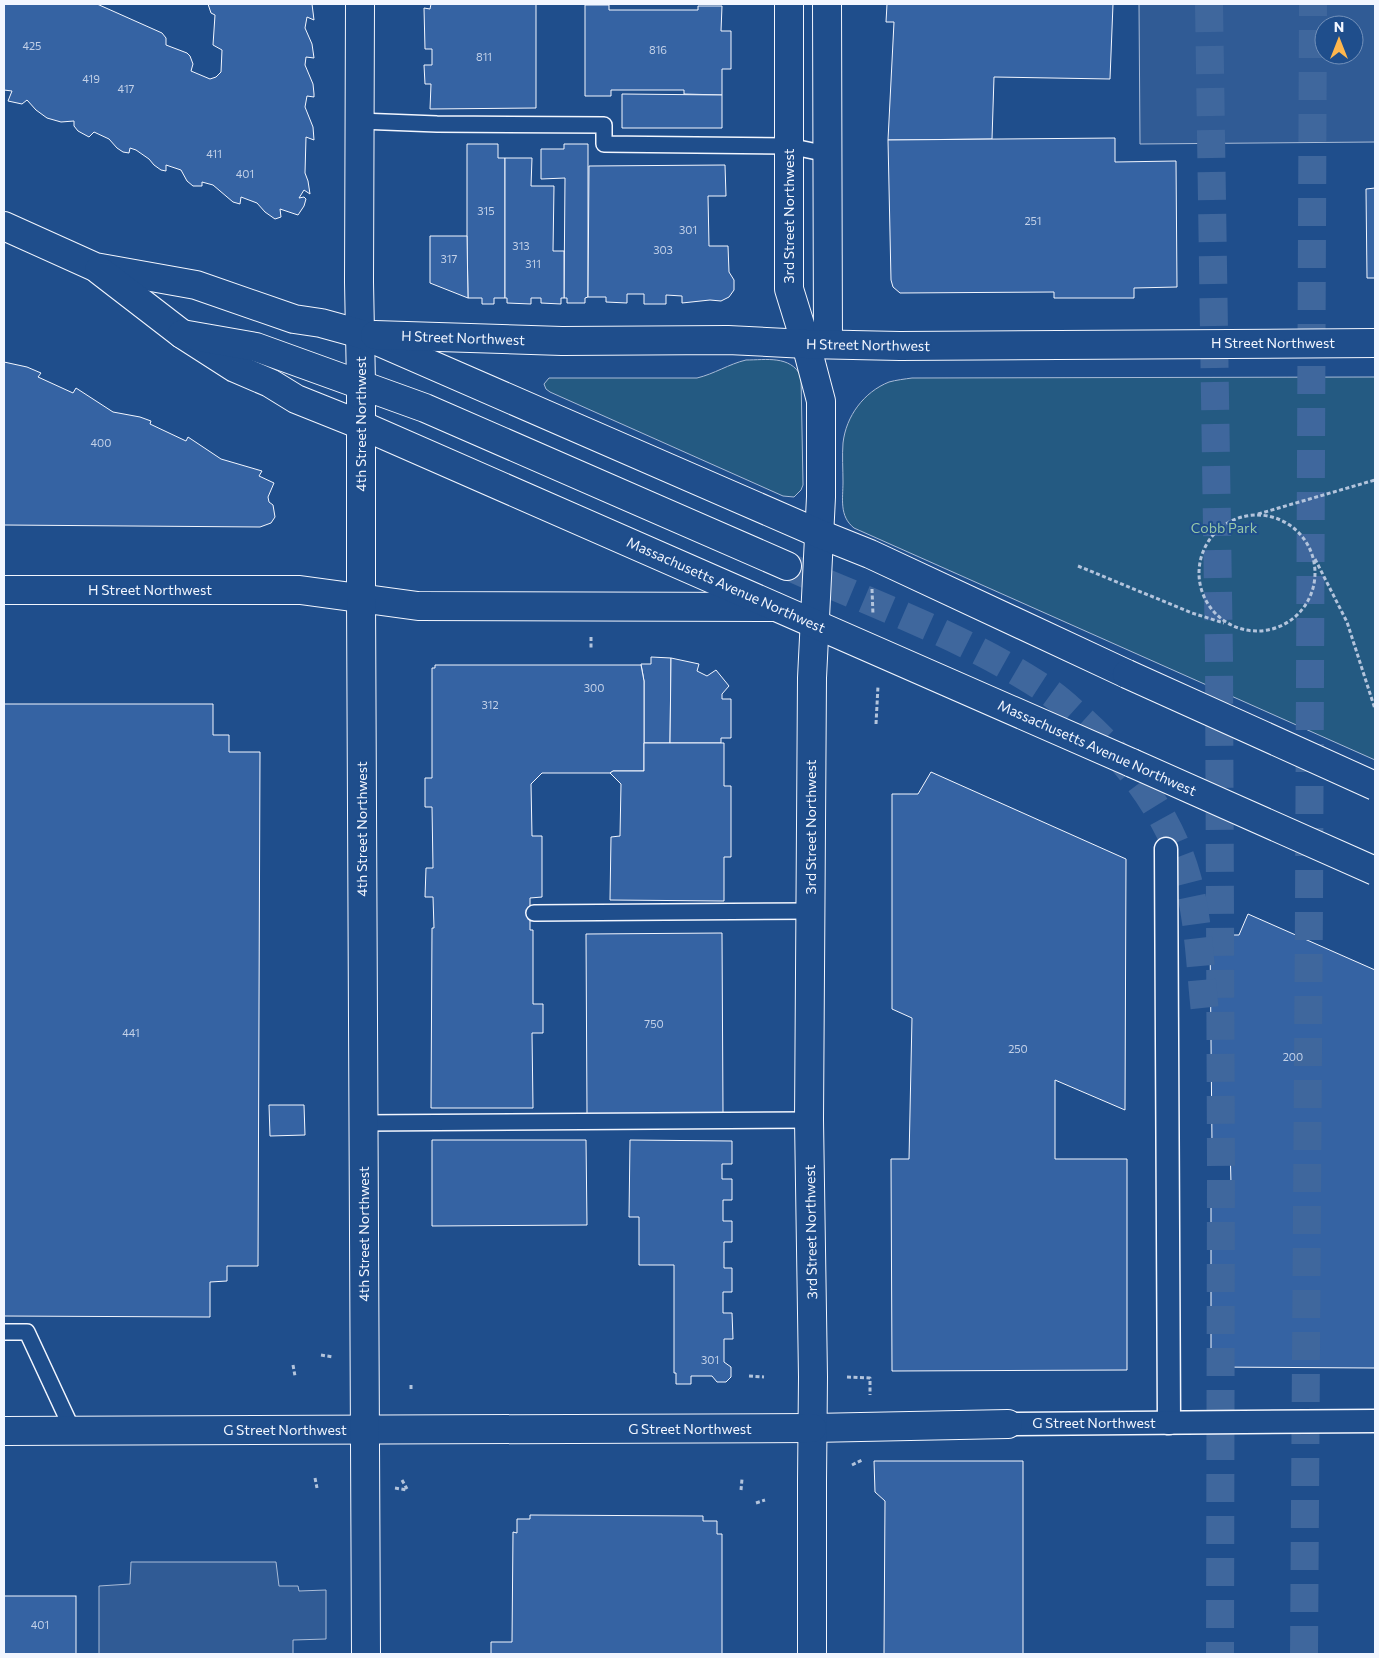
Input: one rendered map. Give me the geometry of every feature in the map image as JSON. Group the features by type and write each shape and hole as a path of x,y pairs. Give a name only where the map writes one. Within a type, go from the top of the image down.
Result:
{"main road":[{"name":"4th Street Northwest","path":"360,4 359,282 361,334 366,1654"},
{"name":"3rd Street Northwest","path":"789,4 789,289 817,344"},
{"name":"3rd Street Northwest","path":"812,1654 813,1377 809,1120 812,678 820,534 821,401 817,344 827,154 827,4"},
{"name":"Massachusetts Avenue Northwest","path":"4,226 96,267 196,285 294,319 321,323 361,334 870,554 1126,674 1375,786"},
{"name":"Massachusetts Avenue Northwest","path":"96,267 182,334 235,368 270,383 296,399 361,425 815,625 876,650 1375,872"},
{"path":"182,334 256,346 425,408 787,566"},
{"name":"H Street Northwest","path":"361,334 562,341 763,341 900,346 1375,343"},
{"name":"H Street Northwest","path":"4,590 300,590 418,606 775,607"},
{"name":"G Street Northwest","path":"4,1432 812,1428 1008,1424"}],"street":[{"path":"1166,849 1170,1423"},
{"name":"G Street Northwest","path":"1008,1424 1375,1421"}],"lane":[{"path":"359,121 437,124 604,125 604,144 789,146 827,154"},
{"path":"534,913 811,912"},
{"path":"363,1123 809,1120"},
{"path":"4,1332 27,1332 73,1431"}],"path":[{"path":"1227,624 1213,612 1203,596 1198,577 1200,558 1208,540 1221,526 1238,518 1375,480"},
{"path":"1257,514 1275,518 1292,526 1305,540 1347,622 1375,709"},
{"path":"1078,566 1192,613 1246,631 1266,631 1285,624 1300,612 1311,595 1315,576 1313,556"},
{"path":"872,581 874,621"},
{"path":"876,724 878,683"},
{"path":"321,1355 333,1358"},
{"path":"293,1365 295,1376"},
{"path":"749,1376 764,1377"},
{"path":"847,1377 870,1378 870,1396"},
{"path":"411,1384 411,1389"},
{"path":"315,1478 317,1488"},
{"path":"741,1490 742,1479"},
{"path":"394,1488 407,1490 402,1480"},
{"path":"756,1503 765,1500"}],"green space":[{"path":"746,360 777,360 784,362 796,369 801,376 803,485 794,497 783,496 550,392 544,384 549,378 697,378"},
{"name":"Cobb Park","path":"1375,377 1375,760 854,528 844,513 843,443 848,423 852,414 864,399 880,386 892,381 912,378"}],"shaded area":[{"path":"1139,4 1375,4 1375,142 1140,144"},
{"path":"131,1562 276,1562 279,1586 298,1586 299,1591 326,1590 326,1639 293,1640 293,1654 99,1654 99,1586 130,1584"}],"building":[{"path":"4,4 97,4 162,33 166,38 166,45 190,56 193,64 191,71 210,79 216,77 221,72 222,50 213,45 215,15 211,13 208,4 312,4 314,20 307,17 305,28 312,44 314,58 306,57 305,65 313,84 314,97 307,96 305,107 313,127 314,140 306,137 305,173 310,194 304,190 299,198 304,197 306,199 298,215 280,209 281,217 275,219 257,203 241,197 240,204 233,202 213,185 202,182 202,186 193,186 187,181 181,170 166,165 166,171 161,170 136,150 130,148 129,153 123,152 109,139 94,132 89,137 78,131 74,126 74,121 61,122 47,118 27,100 22,104 8,101 12,91 4,90"},
{"path":"431,4 536,4 536,108 430,109 431,84 425,84 424,65 432,65 432,49 425,49 424,8 430,9"},
{"path":"887,4 1113,4 1110,79 994,77 992,139 888,140 894,22 886,22"},
{"path":"585,5 609,5 609,10 698,10 698,6 722,6 721,31 731,31 731,69 722,69 722,95 684,94 684,90 611,90 611,96 585,96"},
{"path":"622,94 722,95 722,128 622,128"},
{"path":"1115,138 1115,162 1176,161 1177,287 1134,288 1134,298 1054,298 1054,292 900,293 893,287 891,280 888,140"},
{"path":"467,144 498,144 498,158 505,158 505,298 494,298 494,304 482,304 482,298 468,298"},
{"path":"564,144 588,144 588,297 585,298 585,303 567,303 567,298 564,298 565,178 541,179 541,149 564,149"},
{"path":"505,158 532,158 531,186 554,186 553,251 564,251 564,298 561,298 561,304 541,303 541,298 531,298 531,304 507,303 507,298 505,298"},
{"path":"725,165 726,196 708,196 709,246 728,246 729,272 734,280 734,290 729,297 721,301 710,300 682,303 682,296 666,295 666,304 644,304 644,294 627,294 627,303 606,302 606,297 588,297 589,166"},
{"path":"1375,188 1375,278 1367,278 1366,189"},
{"path":"430,236 467,236 468,298 430,283"},
{"path":"4,362 27,367 41,373 38,377 73,393 76,388 113,412 151,421 150,424 186,441 188,437 221,459 262,471 259,476 274,483 268,497 269,502 273,505 275,517 271,523 260,527 4,525"},
{"path":"651,657 671,658 670,743 644,743 644,681 641,664 651,664"},
{"path":"671,658 699,664 697,671 707,676 716,670 729,686 722,694 722,699 731,699 731,738 721,738 721,743 670,743"},
{"path":"435,665 641,665 644,681 644,771 542,773 531,784 532,836 542,836 542,897 530,898 530,930 533,930 533,1004 543,1004 543,1033 532,1033 533,1108 431,1108 432,928 434,928 433,897 425,897 426,868 433,868 432,807 425,807 425,778 432,778 432,668 435,668"},
{"path":"4,704 213,704 213,735 229,735 229,752 260,752 258,1266 227,1266 227,1281 210,1282 210,1317 4,1316"},
{"path":"644,743 724,743 724,786 731,786 731,857 724,857 724,901 610,900 611,837 620,836 621,784 610,773 613,771 644,771"},
{"path":"931,772 1126,859 1125,1110 1055,1080 1055,1159 1127,1159 1127,1370 892,1371 891,1159 909,1159 912,1018 892,1009 892,794 918,794"},
{"path":"1248,914 1375,970 1375,1368 1211,1367 1211,1184 1231,1184 1230,1144 1212,1144 1210,935 1239,935"},
{"path":"722,933 723,1114 587,1115 586,934"},
{"path":"269,1105 304,1105 305,1135 270,1136"},
{"path":"432,1140 586,1140 587,1225 432,1226"},
{"path":"630,1140 732,1141 732,1164 722,1164 722,1179 732,1179 732,1200 723,1200 723,1221 732,1221 732,1242 724,1242 724,1268 732,1268 732,1292 723,1292 723,1313 732,1313 733,1339 724,1339 724,1362 731,1367 731,1377 726,1382 717,1382 712,1376 691,1376 691,1384 676,1384 676,1373 674,1373 674,1265 639,1265 639,1217 629,1217"},
{"path":"874,1461 1023,1461 1023,1654 884,1654 885,1501 875,1492"},
{"path":"530,1515 703,1516 703,1521 717,1521 717,1534 722,1534 722,1654 491,1654 491,1642 512,1642 513,1532 517,1533 517,1519 530,1519"},
{"path":"4,1596 76,1596 76,1654 4,1654"}],"tunnel":[{"path":"1209,4 1219,658 1220,1654"},
{"path":"1304,1654 1313,4"},
{"path":"787,566 920,623 1016,671 1059,700 1115,753 1131,771 1158,811 1170,832 1187,877 1199,944 1205,1012"}]}
